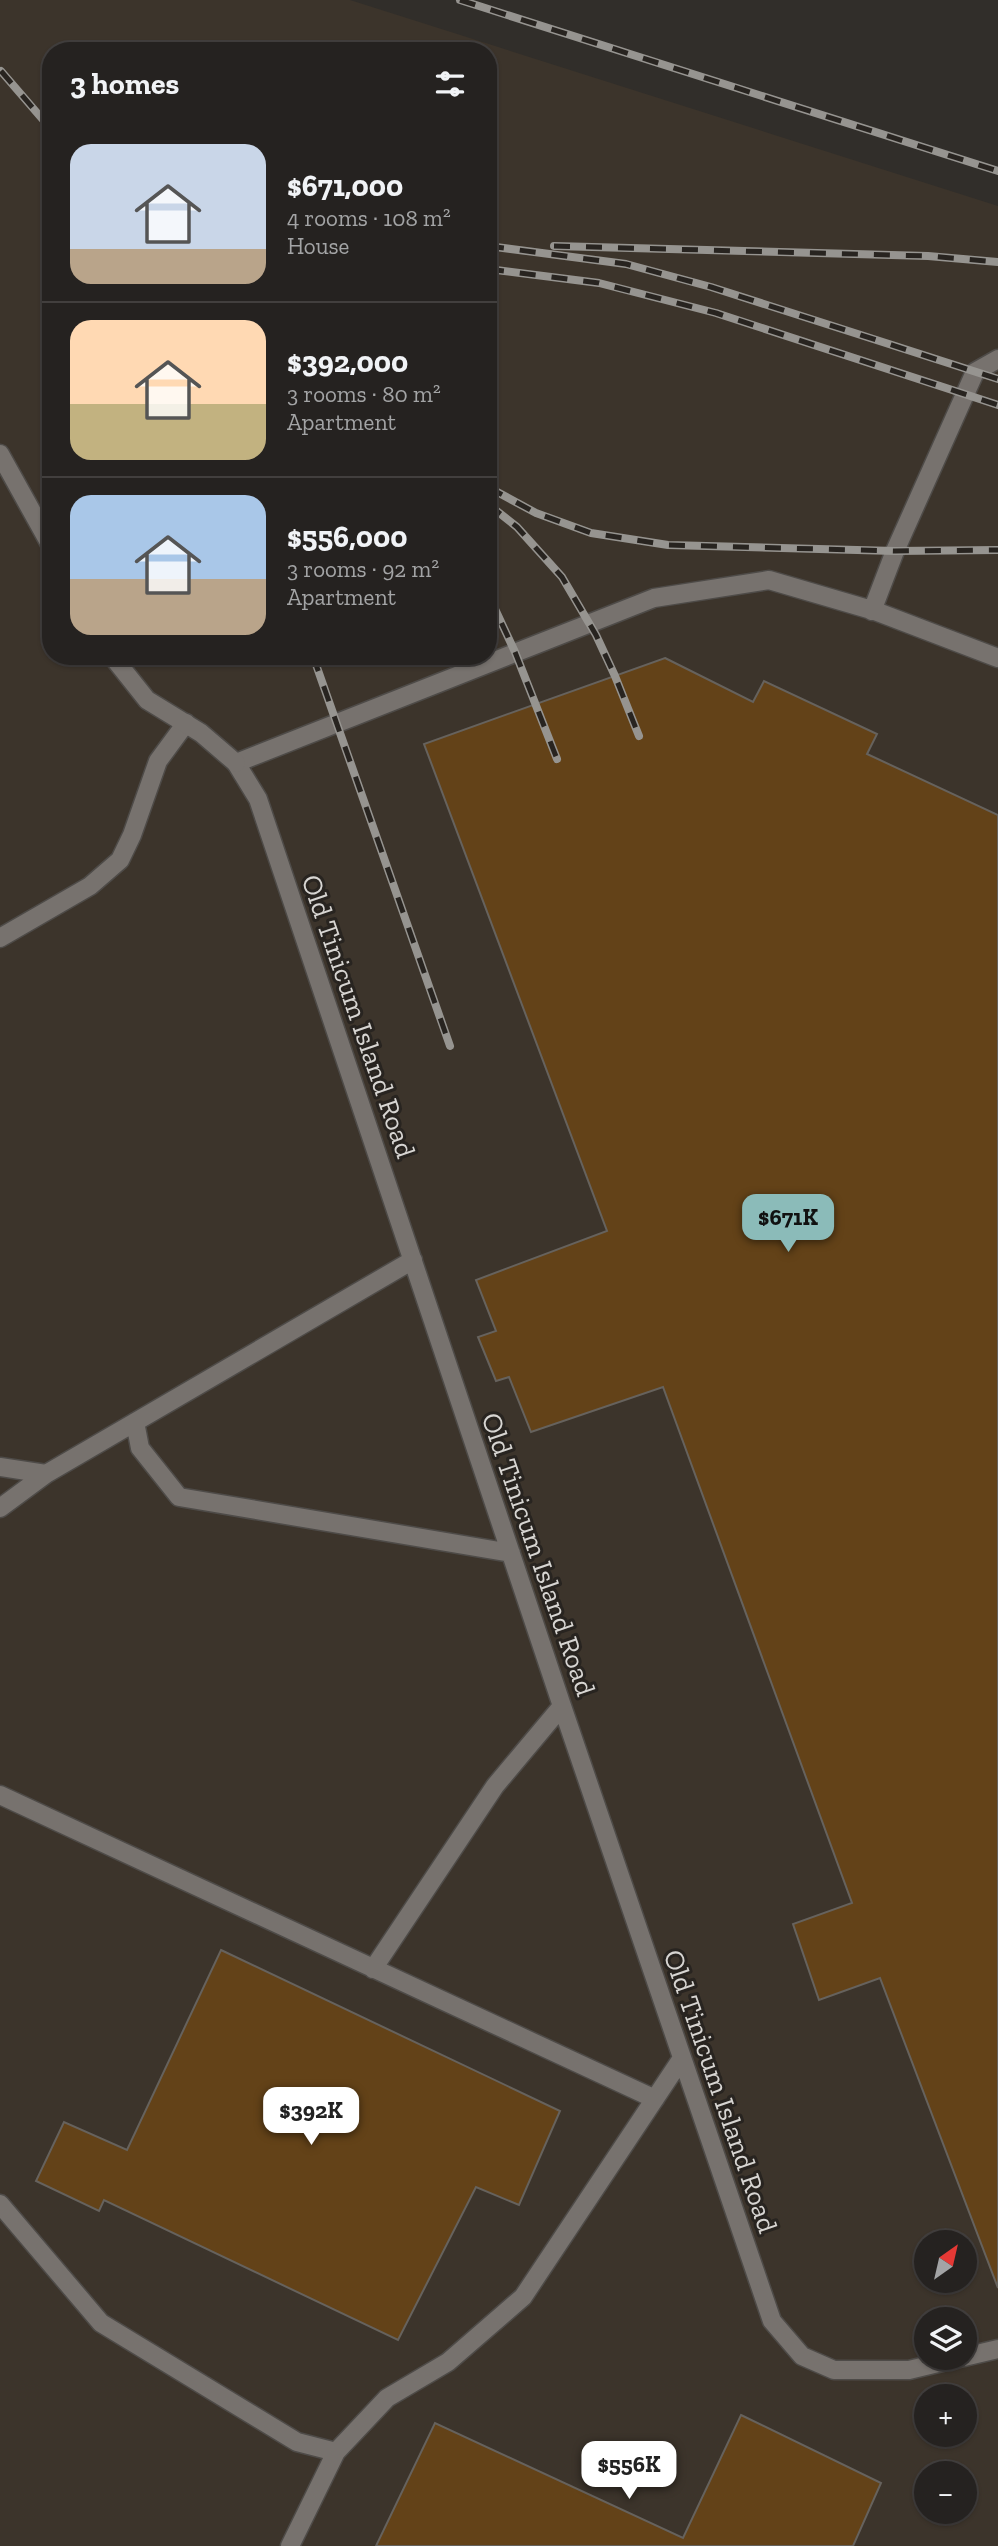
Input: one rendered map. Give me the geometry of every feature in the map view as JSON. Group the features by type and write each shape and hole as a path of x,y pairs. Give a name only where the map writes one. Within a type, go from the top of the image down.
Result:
{"street":[{"path":"872,611 895,551 975,372 998,359"},
{"path":"0,454 42,530"},
{"path":"497,660 654,598 769,580 872,611 998,658"},
{"name":"Old Tinicum Island Road","path":"119,665 147,700 201,733 236,763 258,799 562,1706 772,2321 802,2356 834,2370 914,2369"},
{"path":"236,763 484,665"},
{"path":"0,938 90,886 120,860 132,835 158,761 186,723"},
{"path":"0,1508 46,1474 413,1260"},
{"path":"135,1422 140,1448 179,1497 511,1553"},
{"path":"0,1467 46,1474"},
{"path":"373,1969 495,1786 562,1706"},
{"path":"0,1795 655,2099"},
{"path":"290,2546 336,2452 387,2398 448,2362 523,2297 682,2057"},
{"path":"0,2204 100,2323 297,2442 336,2452"},
{"name":"Old Tinicum Island Road","path":"977,2354 998,2349"}],"shaded area":[{"path":"0,0 350,0 482,42 42,42 42,665 497,665 497,47 998,206 998,2546 0,2546"}],"building":[{"path":"665,658 753,702 764,681 877,734 867,754 998,815 998,2288 880,1978 819,2000 793,1924 852,1903 663,1387 531,1432 509,1377 496,1381 478,1337 496,1331 476,1280 607,1231 424,744"},
{"path":"221,1950 560,2111 519,2205 476,2187 398,2340 104,2200 99,2211 36,2181 64,2122 127,2150"},
{"path":"741,2415 881,2483 853,2546 376,2546 435,2423 683,2538"}],"railway":[{"path":"460,0 998,171"},
{"path":"1,71 42,119"},
{"path":"554,246 928,256 998,262"},
{"path":"497,247 626,264 711,287 998,379"},
{"path":"497,270 599,283 716,313 998,405"},
{"path":"497,492 536,513 591,533 668,545 895,551 998,550"},
{"path":"497,511 517,527 562,577 596,635 639,736"},
{"path":"497,613 557,759"},
{"path":"316,665 450,1046"}]}
